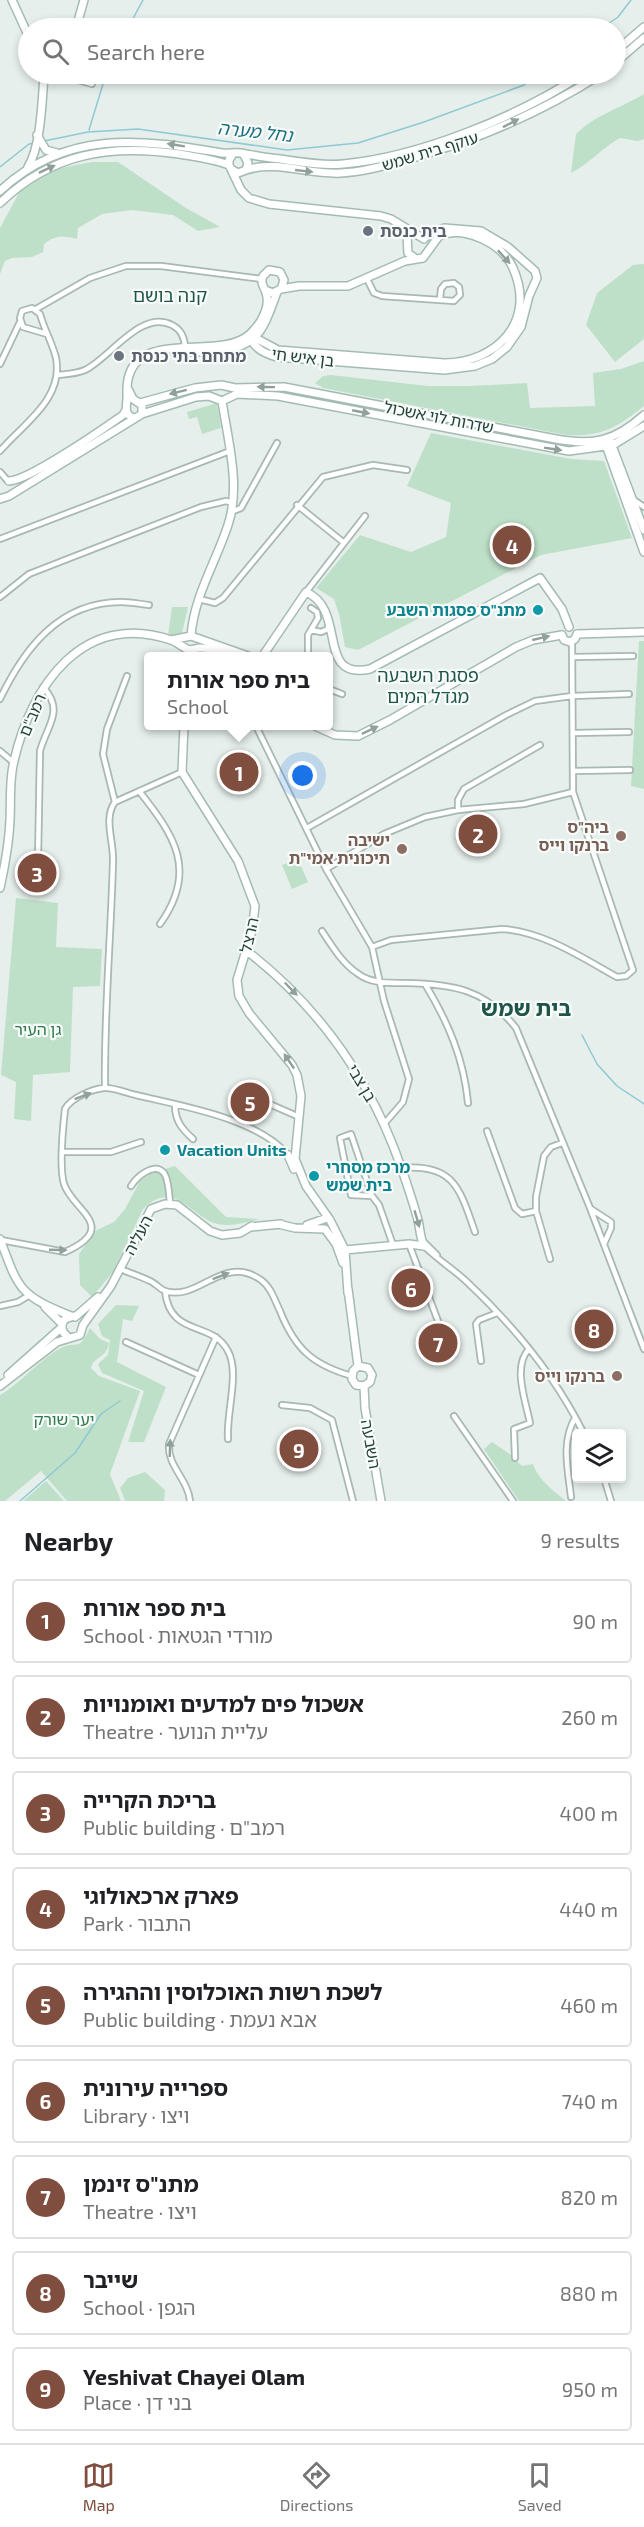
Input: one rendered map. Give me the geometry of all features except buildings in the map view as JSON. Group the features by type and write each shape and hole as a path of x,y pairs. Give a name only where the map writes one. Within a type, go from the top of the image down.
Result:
{"street":[{"path":"12,0 20,18"},
{"path":"79,18 84,0"},
{"path":"626,42 644,27"},
{"path":"626,53 644,38"},
{"path":"27,169 33,159 44,84"},
{"name":"עוקף בית שמש","path":"244,155 342,164 387,156 496,121 565,84"},
{"name":"עוקף בית שמש","path":"245,170 261,166 343,173 389,165 446,149 499,129 582,84"},
{"path":"37,135 46,150 62,153"},
{"path":"0,190 27,169 62,153 95,143 140,141 244,155 248,163 240,180 241,190"},
{"path":"0,203 40,171 96,152 155,151 211,160 230,167 236,172 245,170"},
{"path":"233,154 229,160 230,167 241,190 249,198 259,202 368,214 391,219 422,237 428,242 429,249"},
{"path":"401,225 407,236 410,256 416,259"},
{"path":"265,290 300,286 339,287 367,279 400,262 423,258 435,240 442,235 454,233 471,235 496,248 509,261 517,281 527,288 535,284 537,274 499,240 481,231 444,228 411,239 400,262"},
{"path":"0,364 15,337 20,314 25,309 36,309 90,278 126,266 161,266 261,279"},
{"path":"517,281 520,269 530,267"},
{"path":"261,279 266,272 273,270 281,273 284,280 300,286"},
{"path":"252,337 266,310 265,290 261,279"},
{"path":"367,279 377,295 440,299 456,300 460,292 457,285 451,282 445,284 441,289 440,299"},
{"path":"133,418 128,416 126,409 127,386 134,368 148,355 166,349 221,346 252,337 267,318 284,280"},
{"name":"בן איש חי","path":"252,337 278,350 444,363 465,362 489,353 503,342 511,331 519,308 517,281"},
{"name":"בן איש חי","path":"252,337 262,351 277,357 444,370 466,368 492,359 513,340 521,327 529,296 535,284"},
{"path":"15,337 21,331 31,329 40,323 45,305"},
{"path":"0,452 46,402 54,387 57,375 56,360 41,315 36,309"},
{"path":"20,321 23,327 47,334"},
{"path":"57,375 71,374 91,366 138,329 150,323 163,322 176,327 183,336 185,349"},
{"path":"1,498 12,494 142,414 143,408 130,396 127,386"},
{"path":"5,481 18,480 106,426 123,415 132,401 138,402 195,388 217,386"},
{"path":"189,650 199,599 233,502 234,486 222,399 213,393 217,386"},
{"name":"שדרות לוי אשכול","path":"217,386 297,389 572,442 608,444 644,416"},
{"path":"222,399 229,393 226,386"},
{"name":"שדרות לוי אשכול","path":"142,414 196,397 222,399 237,394 278,396 554,450 576,451 608,444 644,426"},
{"path":"231,512 241,508 276,443"},
{"path":"608,444 643,526"},
{"path":"608,444 644,552"},
{"path":"0,538 230,451"},
{"path":"199,599 210,603 223,598 297,505 323,477 373,465 407,470"},
{"path":"0,472 5,481 13,486 12,494"},
{"path":"633,500 644,507"},
{"path":"0,597 28,574 201,507 226,501 233,502"},
{"path":"297,505 344,542"},
{"path":"643,526 644,513"},
{"path":"267,652 306,592 365,516"},
{"path":"306,592 319,599 329,620 340,663 348,670 358,672 370,669 548,574"},
{"path":"540,578 562,609 569,627 573,628 577,634"},
{"path":"0,699 14,671 29,649 52,626 81,610 102,604 121,602 149,605"},
{"path":"308,652 308,635 318,618 317,612 311,608"},
{"path":"311,630 325,631 328,629 329,620"},
{"path":"569,627 564,629 562,635 564,640 572,641"},
{"path":"577,634 644,633"},
{"path":"372,947 391,940 502,929 520,930 541,937 617,977 626,976 633,970 573,792 572,641 577,634"},
{"name":"רמב\"ם","path":"0,888 9,840 13,762 32,711 51,675 70,655 99,640 129,635 171,640 190,638"},
{"path":"323,730 334,735 358,736 516,647 533,640 562,635"},
{"path":"189,650 197,644 190,638"},
{"path":"190,638 235,652"},
{"name":"רמב\"ם","path":"171,640 189,650"},
{"path":"189,650 209,649 219,652"},
{"path":"573,657 633,656"},
{"path":"115,802 103,754 107,729 127,676"},
{"path":"38,860 40,751 55,707 44,687"},
{"path":"333,691 342,694"},
{"path":"307,828 506,715 535,701 572,696 629,694"},
{"path":"105,1088 104,1033 114,849 110,812 115,802 182,772 184,730"},
{"path":"258,730 326,869 372,947 409,1079 403,1102 384,1124"},
{"path":"573,733 629,732"},
{"path":"458,810 460,794 464,789 540,745"},
{"path":"0,751 13,762"},
{"path":"573,771 630,770"},
{"name":"הרצל","path":"182,772 238,861 251,892 254,919 247,951 237,980 239,996 249,1013 292,1065 300,1084 295,1142 291,1154 324,1224"},
{"path":"139,791 172,837 180,859 181,880 177,895 160,924"},
{"path":"326,869 404,825 425,817 458,810 524,804 573,792"},
{"path":"322,931 341,959 357,974 381,983 425,984 476,993 509,1019 522,1039 644,1349"},
{"name":"בן צבי","path":"247,951 278,976 306,1005 362,1079 384,1124 401,1168 423,1243"},
{"path":"425,984 453,1035 466,1082 468,1103"},
{"path":"0,1239 65,1252 85,1240 89,1232 89,1217 72,1197 64,1183 64,1118 68,1103 105,1088 227,1119 253,1130 291,1154"},
{"path":"242,1092 297,1116"},
{"path":"175,1105 179,1124 194,1139"},
{"path":"487,1131 515,1208 522,1214 536,1211"},
{"path":"372,1196 351,1195 340,1138 351,1134 372,1196 379,1205 393,1245"},
{"path":"63,1152 111,1152 141,1142"},
{"path":"550,1258 536,1211 538,1180 544,1156 551,1147 562,1143"},
{"path":"401,1168 435,1169 449,1178 464,1200 475,1232"},
{"path":"131,1186 137,1176 144,1172 159,1170 164,1173 170,1203"},
{"name":"העליה","path":"83,1325 111,1286 148,1213 156,1207 170,1203 183,1208 216,1234 229,1236 252,1227 278,1224 295,1228 324,1224"},
{"path":"590,1208 610,1220 612,1226 604,1244"},
{"path":"597,1225 599,1220 604,1218"},
{"path":"324,1224 345,1250 348,1293"},
{"path":"324,1224 341,1253 358,1366"},
{"path":"0,1239 9,1265 28,1296 73,1316 83,1325 78,1337 68,1337 48,1347 0,1386"},
{"path":"345,1250 423,1243 466,1280 529,1349 581,1429"},
{"path":"409,1244 438,1321"},
{"path":"120,1269 152,1282 165,1291 191,1289 229,1272 241,1272 252,1276 263,1281 274,1297 288,1332 303,1351 317,1363 351,1376 356,1385 364,1386 370,1382 372,1375 368,1368 358,1366"},
{"name":"העליה","path":"73,1316 111,1286"},
{"path":"165,1291 171,1313 187,1325 216,1338 228,1351 232,1361 228,1439"},
{"path":"0,1306 9,1305 28,1296"},
{"path":"42,1304 62,1325 68,1337"},
{"path":"481,1360 477,1322 497,1313"},
{"path":"0,1382 62,1325 65,1319 73,1316"},
{"path":"190,1501 187,1486 170,1460 169,1449 171,1438 216,1338"},
{"path":"126,1342 199,1375"},
{"path":"514,1458 514,1429 530,1423 521,1367 524,1355 529,1349"},
{"path":"351,1376 358,1366"},
{"name":"השבעה","path":"364,1386 365,1408 381,1501"},
{"path":"282,1405 310,1408 332,1420 352,1501"},
{"path":"454,1416 513,1501"},
{"path":"571,1497 566,1445 568,1429 575,1418"},
{"path":"605,1483 611,1501"}],"green space":[{"path":"644,94 644,139 638,141 620,138 571,173 576,134 599,117"},
{"path":"92,162 118,162 186,208 220,227 198,231 173,215 132,210 102,214 78,228 77,239 64,237 52,239 44,244 43,252 32,257 12,258 5,261 0,274 0,228 21,189 38,177 61,168"},
{"path":"644,264 644,339 615,362 586,325 597,293 633,265"},
{"path":"644,361 644,406 608,430 579,435 566,435 323,388 315,383 323,376 331,375 428,386 527,383 530,408 595,406 593,373 621,369"},
{"path":"217,403 221,428 202,434 197,417 189,419 187,412"},
{"path":"431,433 571,459 604,461 632,538 541,555 358,650 345,647 334,599 316,588 360,535 411,552 446,537 451,503 407,486"},
{"path":"172,607 188,607 182,633 168,636"},
{"path":"639,641 644,641 644,789 631,786"},
{"path":"298,859 308,882 292,889 282,865"},
{"name":"גן העיר","path":"16,898 58,903 56,947 102,949 100,986 73,987 70,1072 33,1075 31,1121 14,1119 16,1082 1,1075"},
{"path":"175,1166 226,1217 260,1219 223,1225 208,1220 174,1198 164,1197 154,1200 143,1209 113,1272 92,1297 80,1285 79,1254 95,1231 114,1222 125,1209 140,1181 152,1173"},
{"path":"116,1305 139,1306 132,1321 123,1319 117,1362 166,1387 144,1442 128,1442 144,1391 102,1373 98,1364 108,1355 110,1340 102,1336 98,1324"},
{"name":"יער שורק","path":"90,1328 100,1339 109,1343 108,1348 91,1368 99,1376 140,1391 110,1474 121,1501 67,1501 41,1471 5,1501 0,1501 0,1395 54,1352 83,1341"},
{"path":"492,1442 522,1466 533,1464 551,1489 566,1501 519,1501 484,1449"},
{"path":"145,1472 165,1490 164,1501 125,1501 120,1488 128,1478"},
{"path":"46,1481 64,1501 23,1501"}],"waterway":[{"path":"133,18 143,0"},
{"name":"נחל מערה","path":"617,18 631,0"},
{"path":"89,130 103,84"},
{"name":"נחל מערה","path":"44,141 88,132 138,129 287,150 358,143 424,122 525,84"},
{"name":"נחל מערה","path":"0,167 29,144 34,143"},
{"path":"582,1035 597,1064 617,1086 644,1104"},
{"path":"20,1501 75,1453 101,1414 120,1401"}],"place":[{"name":"בית כנסת","path":"368,231"},
{"name":"מתחם בתי כנסת","path":"119,356"},
{"name":"פארק ארכאולוגי","path":"512,545"},
{"name":"מתנ\"ס פסגות השבע","path":"538,610"},
{"name":"בית ספר אורות","path":"239,772"},
{"name":"אשכול פים למדעים ואומנויות","path":"478,834"},
{"name":"ביה\"ס ברנקו וייס","path":"621,836"},
{"name":"ישיבה תיכונית אמי\"ת","path":"402,849"},
{"name":"בריכת הקרייה","path":"37,873"},
{"name":"לשכת רשות האוכלוסין וההגירה","path":"250,1102"},
{"name":"Vacation Units","path":"165,1150"},
{"name":"מרכז מסחרי בית שמש","path":"314,1176"},
{"name":"ספרייה עירונית","path":"411,1288"},
{"name":"שייבר","path":"594,1329"},
{"name":"מתנ\"ס זינמן","path":"438,1343"},
{"name":"ברנקו וייס","path":"617,1376"},
{"name":"Yeshivat Chayei Olam","path":"299,1449"}],"district":[{"name":"קנה בושם","path":"170,296"},
{"name":"פסגת השבעה מגדל המים","path":"428,686"},
{"name":"בית שמש","path":"526,1008"}]}
